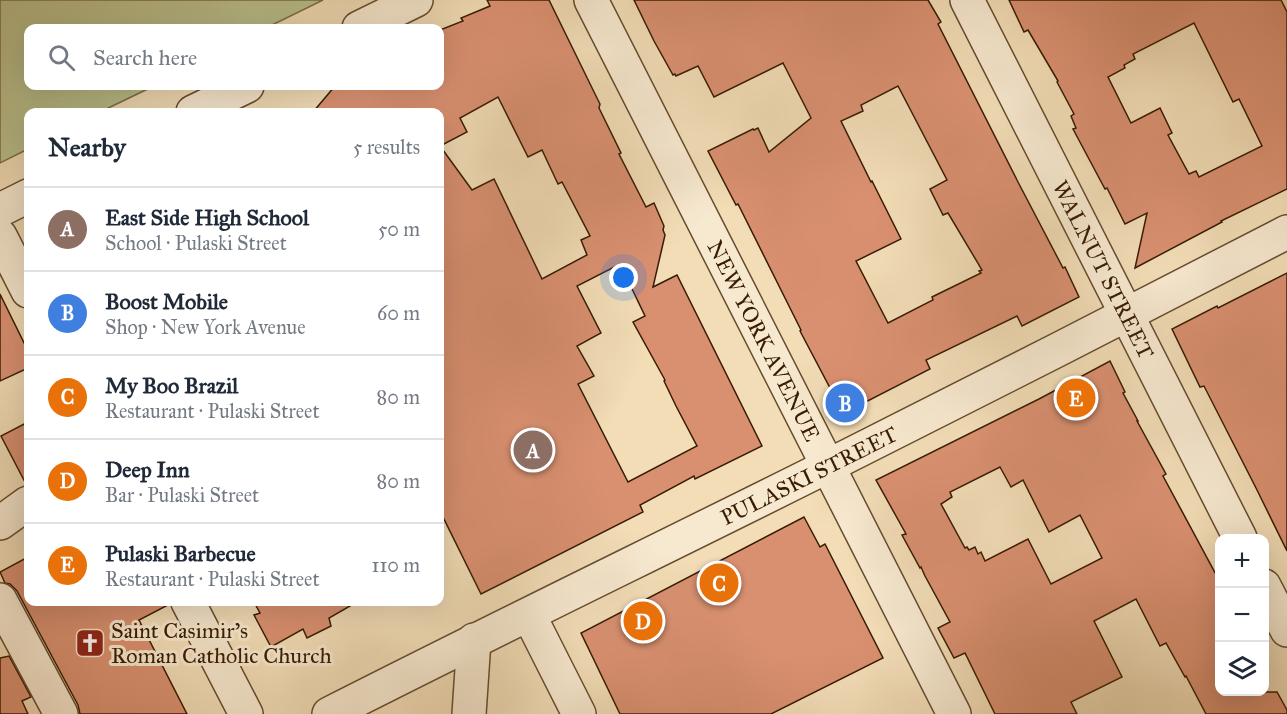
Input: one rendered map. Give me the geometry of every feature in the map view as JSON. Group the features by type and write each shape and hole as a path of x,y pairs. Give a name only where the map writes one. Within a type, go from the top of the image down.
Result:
{"street":[{"path":"367,24 416,0"},
{"name":"NEW YORK AVENUE","path":"591,0 954,714"},
{"name":"WALNUT STREET","path":"967,0 1238,534"},
{"path":"201,108 239,90"},
{"path":"0,210 24,198"},
{"name":"PULASKI STREET","path":"329,714 828,466 1287,232"},
{"path":"0,236 24,283"},
{"path":"0,523 24,506"},
{"path":"1265,588 1287,630"},
{"path":"0,600 61,714"},
{"path":"190,606 246,714"},
{"path":"529,615 579,714"},
{"path":"469,714 474,640"}],"green space":[{"path":"0,0 323,0 274,24 24,24 24,90 146,90 108,108 24,108 24,151 0,163"}],"building":[{"path":"487,0 549,0 600,104 599,108 621,153 619,154 646,207 654,203 664,226 665,235 653,287 677,275 762,446 695,479 694,476 640,505 643,512 481,594 444,519 444,152 472,190 494,179 542,279 587,255 581,240 590,236 562,182 558,184 542,150 528,157 498,97 460,118 467,132 444,144 444,108 316,108 332,90 444,90 444,28 463,21 461,18 490,6","holes":["620,264 645,316 633,322 665,380 697,446 628,482 578,384 594,376 577,346 601,333 577,286"]},
{"path":"634,0 928,0 941,22 938,24 1018,182 1079,297 1022,326 1017,316 926,360 930,369 856,407 838,403 738,204 736,205 708,151 758,128 769,152 811,118 783,63 714,97 698,66 676,76 673,75","holes":["898,86 947,180 930,189 943,215 948,213 982,270 979,271 981,273 932,297 933,300 888,323 856,261 901,239 841,121 863,111 861,105"]},
{"path":"1009,0 1281,0 1287,12 1287,189 1221,221 1135,268 1147,213 1125,224 1073,129 1076,128 1071,116 1074,114 1058,81 1028,30 1024,32","holes":["1194,23 1233,102 1239,99 1262,146 1199,177 1196,171 1189,174 1168,135 1172,133 1160,108 1131,123 1108,77 1125,68 1124,65 1135,59 1133,54"]},
{"path":"1287,273 1287,551 1204,386 1200,387 1172,329"},
{"path":"0,294 24,343 24,370 0,381"},
{"path":"1110,361 1125,392 1123,393 1166,474 1163,476 1215,573 1215,696 1269,696 1269,692 1277,692 1287,714 1206,714 1166,643 1160,646 1136,599 1094,621 1122,677 1071,702 1077,714 995,714 965,653 954,658 938,628 950,622 902,535 906,534 876,480","holes":["1000,467 1011,487 1023,480 1049,532 1080,515 1102,558 1051,584 1028,539 985,561 981,552 978,554 975,547 969,550 965,548 941,504 952,497 950,492"]},
{"path":"24,424 24,480 1,436"},
{"path":"804,517 820,547 825,544 883,658 771,714 620,714 581,633"},
{"name":"Saint Casimir's Roman Catholic Church","path":"24,559 24,604 17,591 10,584 5,583 0,572"},
{"name":"Saint Casimir's Roman Catholic Church","path":"25,606 166,606 139,620 187,714 80,714 78,705"},
{"path":"256,606 350,606 329,618 331,626 307,638 303,629 271,647 254,615 260,613"},
{"path":"9,656 31,697 22,701 28,714 0,714 0,658"}],"place":[{"name":"Pulaski Barbecue","path":"1076,398"},
{"name":"Boost Mobile","path":"845,403"},
{"name":"East Side High School","path":"533,450"},
{"name":"My Boo Brazil","path":"719,583"},
{"name":"Deep Inn","path":"643,621"},
{"name":"Saint Casimir's Roman Catholic Church","path":"90,643"}]}
